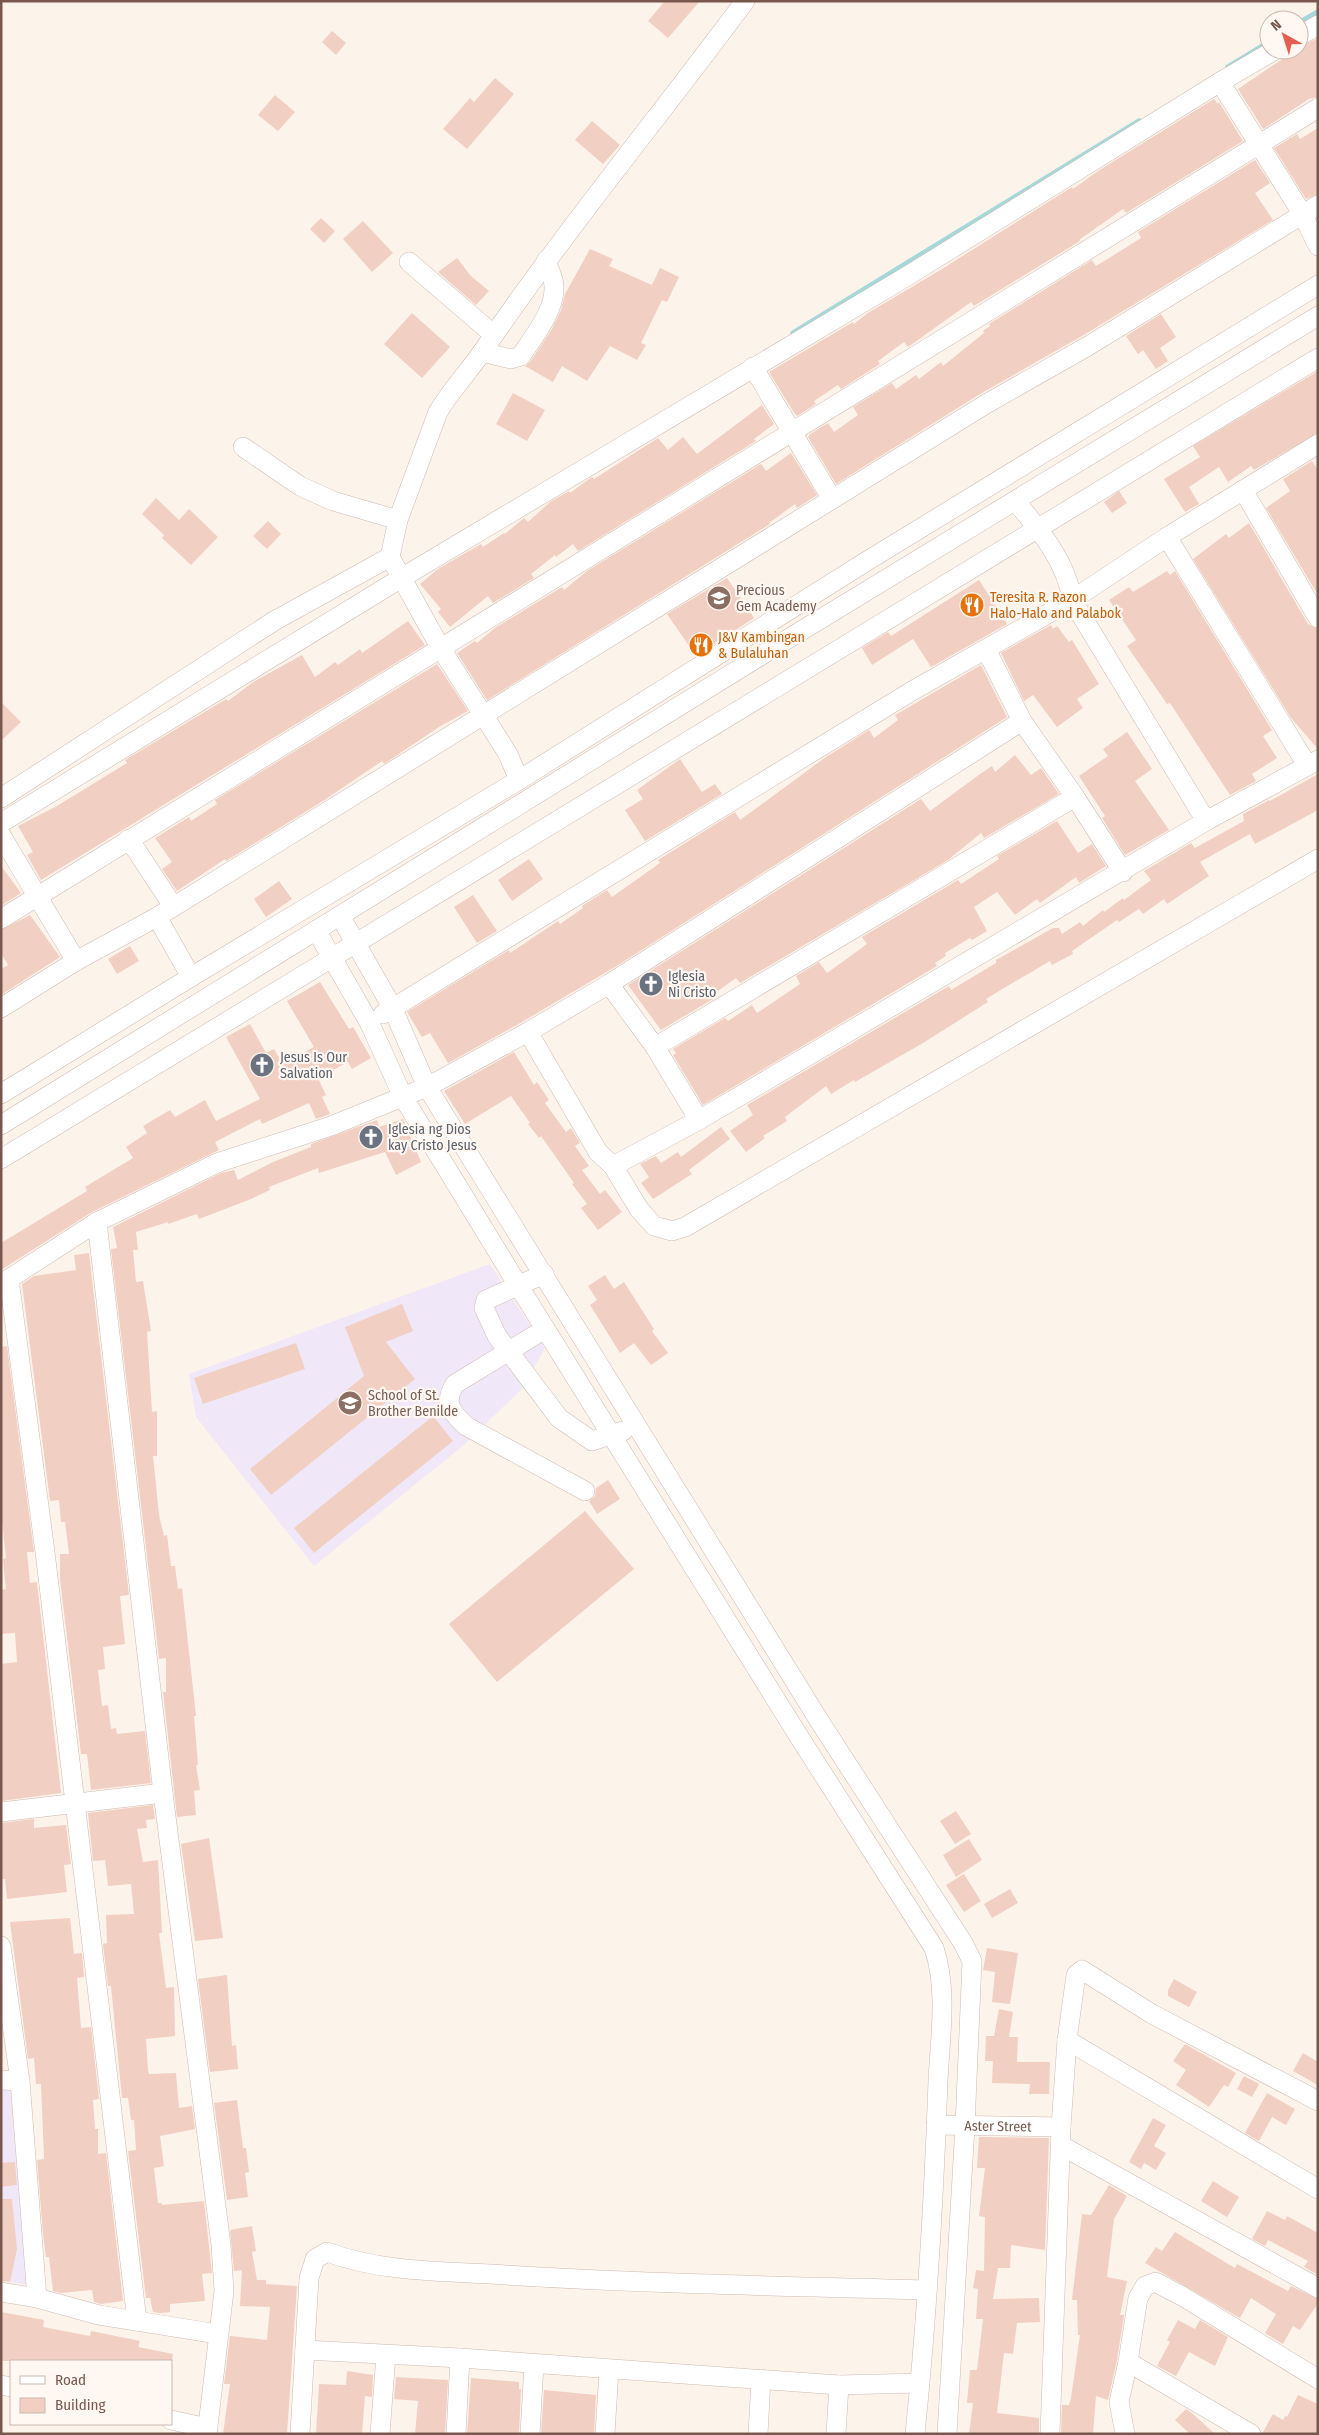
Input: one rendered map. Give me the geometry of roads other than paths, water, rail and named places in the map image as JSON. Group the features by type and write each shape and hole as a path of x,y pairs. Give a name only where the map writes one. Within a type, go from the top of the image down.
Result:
{"street":[{"path":"519,780 508,754 440,647 403,577 390,557 398,520 438,412 546,261 745,1"},
{"path":"1,823 403,577 904,278 1259,59"},
{"path":"1220,82 1258,144 1310,210 1318,246"},
{"path":"1,919 1318,108"},
{"path":"1,1008 76,961 157,917 986,404 1088,346 1310,210"},
{"path":"482,352 511,359 521,356 542,322 554,295 554,285 546,261"},
{"path":"409,262 494,335"},
{"path":"1,1094 190,977 519,780 867,561 1318,285"},
{"path":"1,1125 770,650 1016,502 1318,316"},
{"path":"1,1159 332,959 1037,526 1318,358"},
{"path":"753,367 832,499"},
{"path":"243,447 300,486 334,501 398,520"},
{"path":"370,1024 392,1007 986,649 1072,600 1167,537 1243,490 1316,450"},
{"path":"1243,490 1318,618"},
{"path":"1016,502 1037,526 1070,582 1072,600 1206,821"},
{"path":"613,1166 699,1120 1123,872 1206,821 1312,762 1167,537"},
{"path":"1,798 274,621 390,557"},
{"path":"986,649 1022,721 1075,797 1123,872"},
{"path":"137,2321 76,1803 5,1282 97,1222 217,1163 331,1126 427,1087 528,1032 609,984 1022,721"},
{"path":"655,1047 1075,797"},
{"path":"1,835 76,961"},
{"path":"129,839 173,906"},
{"path":"528,1032 598,1152 613,1166 640,1209 654,1226 672,1231 685,1227 1318,859"},
{"path":"340,916 392,1007 427,1087 638,1424 820,1722 963,1943 972,1961 965,2126 947,2434"},
{"path":"157,917 190,977"},
{"path":"316,930 370,1024 403,1097 798,1735 934,1948 941,1968 936,2125 920,2383 915,2434"},
{"path":"609,984 655,1047 699,1120"},
{"path":"97,1222 163,1793 221,2244 224,2291 208,2431 172,2420"},
{"path":"544,1274 486,1300 484,1308 497,1336 559,1418 592,1441 613,1436 638,1424"},
{"path":"545,1329 456,1384 448,1394 449,1404 456,1417 466,1426 585,1491"},
{"path":"798,1735 820,1722"},
{"path":"1,1812 163,1793"},
{"path":"1,1946 20,2081 37,2298"},
{"path":"1050,2434 1062,2146 1061,2127 1066,2040 1076,1975 1082,1970 1152,2014 1318,2101"},
{"path":"1066,2040 1318,2189"},
{"path":"1,2080 20,2081"},
{"name":"Aster Street","path":"936,2125 1061,2127"},
{"path":"1062,2146 1318,2288"},
{"path":"300,2434 309,2278 315,2259 327,2252 357,2262 392,2268 602,2281 926,2290"},
{"path":"1125,2434 1119,2402 1128,2362 1138,2298 1145,2286 1155,2282 1182,2296 1318,2379"},
{"path":"1,2292 37,2298 99,2315 218,2334"},
{"path":"305,2350 460,2358 839,2385 920,2383"},
{"path":"380,2434 386,2355"},
{"path":"456,2434 460,2358"},
{"path":"1128,2362 1251,2434"},
{"path":"530,2434 534,2364"},
{"path":"605,2434 610,2370"},
{"path":"758,2434 761,2379"},
{"path":"836,2434 839,2385"}],"waterway":[{"path":"1309,17 1318,12"},
{"path":"1228,67 1259,48"},
{"path":"793,333 1139,121"}],"place":[{"name":"Precious Gem Academy","path":"719,598"},
{"name":"Teresita R. Razon Halo-Halo and Palabok","path":"972,605"},
{"name":"J&V Kambingan & Bulaluhan","path":"701,645"},
{"name":"Iglesia Ni Cristo","path":"651,984"},
{"name":"Jesus Is Our Salvation","path":"262,1065"},
{"name":"Iglesia ng Dios kay Cristo Jesus","path":"371,1137"},
{"name":"School of St. Brother Benilde","path":"350,1403"}]}
